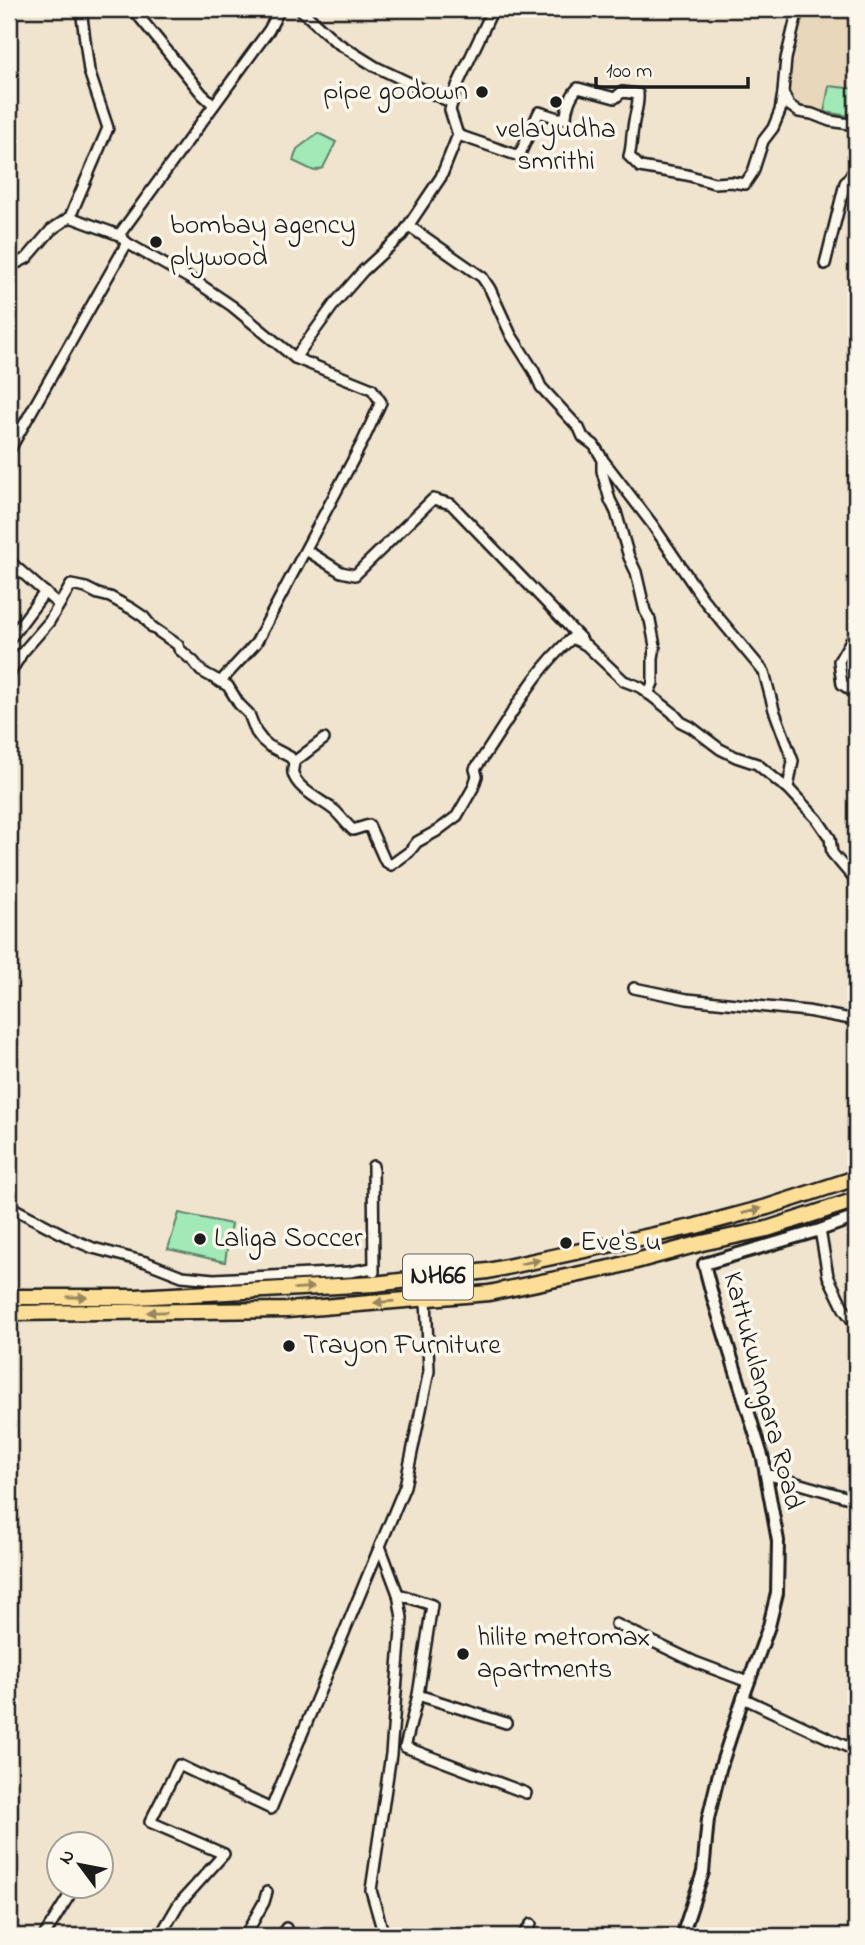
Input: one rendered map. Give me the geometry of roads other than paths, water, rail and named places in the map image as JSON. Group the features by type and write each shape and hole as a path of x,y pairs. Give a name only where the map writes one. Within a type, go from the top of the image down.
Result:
{"highway":[{"name":"NH66","path":"9,1297 136,1297 374,1284 488,1271 670,1232 767,1207 856,1178"},
{"name":"NH66","path":"9,1313 286,1310 489,1293 614,1267 767,1229 856,1200"}],"street":[{"path":"9,267 27,258 51,230 70,218 108,128 89,71 81,9"},
{"path":"133,9 214,105"},
{"path":"119,235 269,30 280,9"},
{"path":"300,9 336,42 376,67 452,103"},
{"path":"295,358 335,303 363,271 402,235 441,177 458,135 450,110 457,86 493,9"},
{"path":"458,135 519,156 539,112 565,118 573,93 578,88 615,98 622,92 638,94 639,103 629,156 640,167 687,175 714,183 745,184 753,172 763,141 773,128 780,111 786,59 798,9"},
{"path":"783,93 793,110 830,121 856,125"},
{"path":"825,264 845,183 856,171"},
{"path":"70,218 119,235 127,243 232,306 295,358 372,389 381,402 256,643 220,682"},
{"path":"409,226 482,277 541,387 579,428 583,437 594,445 652,524 702,599 764,672 774,710 793,761 788,788"},
{"path":"9,451 127,243"},
{"path":"602,458 602,471 610,500 650,620 655,646 653,683 648,694"},
{"path":"306,550 341,572 355,575 433,499 451,504 624,681 640,687 681,722 720,749 757,764 788,788 817,818 830,838 832,853 856,881"},
{"path":"9,561 58,604"},
{"path":"9,675 49,622 71,585 79,585 110,597 144,617 152,627 178,645 201,671 228,686 249,714 262,740 294,762 293,774 298,783 318,801 337,812 354,830 369,825 385,861 391,865 409,852 417,842 457,816 473,788 477,776 475,769 499,731 559,649 572,638 586,645"},
{"path":"9,640 45,592"},
{"path":"856,632 839,661 842,684 856,694"},
{"path":"9,652 19,659"},
{"path":"294,762 324,738"},
{"path":"634,988 687,999 807,1011 856,1020"},
{"path":"373,1166 374,1284"},
{"path":"9,1206 93,1248 146,1262 182,1276 214,1279 350,1272 373,1268"},
{"path":"856,1217 820,1230 828,1276 844,1309 856,1325"},
{"name":"Kattukulangara Road","path":"682,1936 703,1872 708,1819 720,1769 769,1626 777,1593 778,1541 763,1459 705,1264 820,1230"},
{"path":"160,1936 178,1906 224,1854 150,1822 179,1765 271,1809 405,1486 429,1371 426,1298"},
{"path":"766,1474 856,1500"},
{"path":"380,1546 398,1594 402,1618 391,1754 371,1890 384,1936"},
{"path":"398,1594 432,1605 418,1695 405,1746 526,1793"},
{"path":"616,1624 748,1682"},
{"path":"418,1695 506,1723"},
{"path":"743,1698 856,1751"},
{"path":"245,1936 267,1892"},
{"path":"44,1936 67,1899"},
{"path":"523,1936 531,1924"}],"place":[{"name":"pipe godown","path":"482,92"},
{"name":"velayudha smrithi","path":"556,102"},
{"name":"bombay agency plywood","path":"156,242"},
{"name":"Laliga Soccer","path":"200,1239"},
{"name":"Eve's u","path":"566,1243"},
{"name":"Trayon Furniture","path":"289,1346"},
{"name":"hilite metromax apartments","path":"463,1654"}]}
